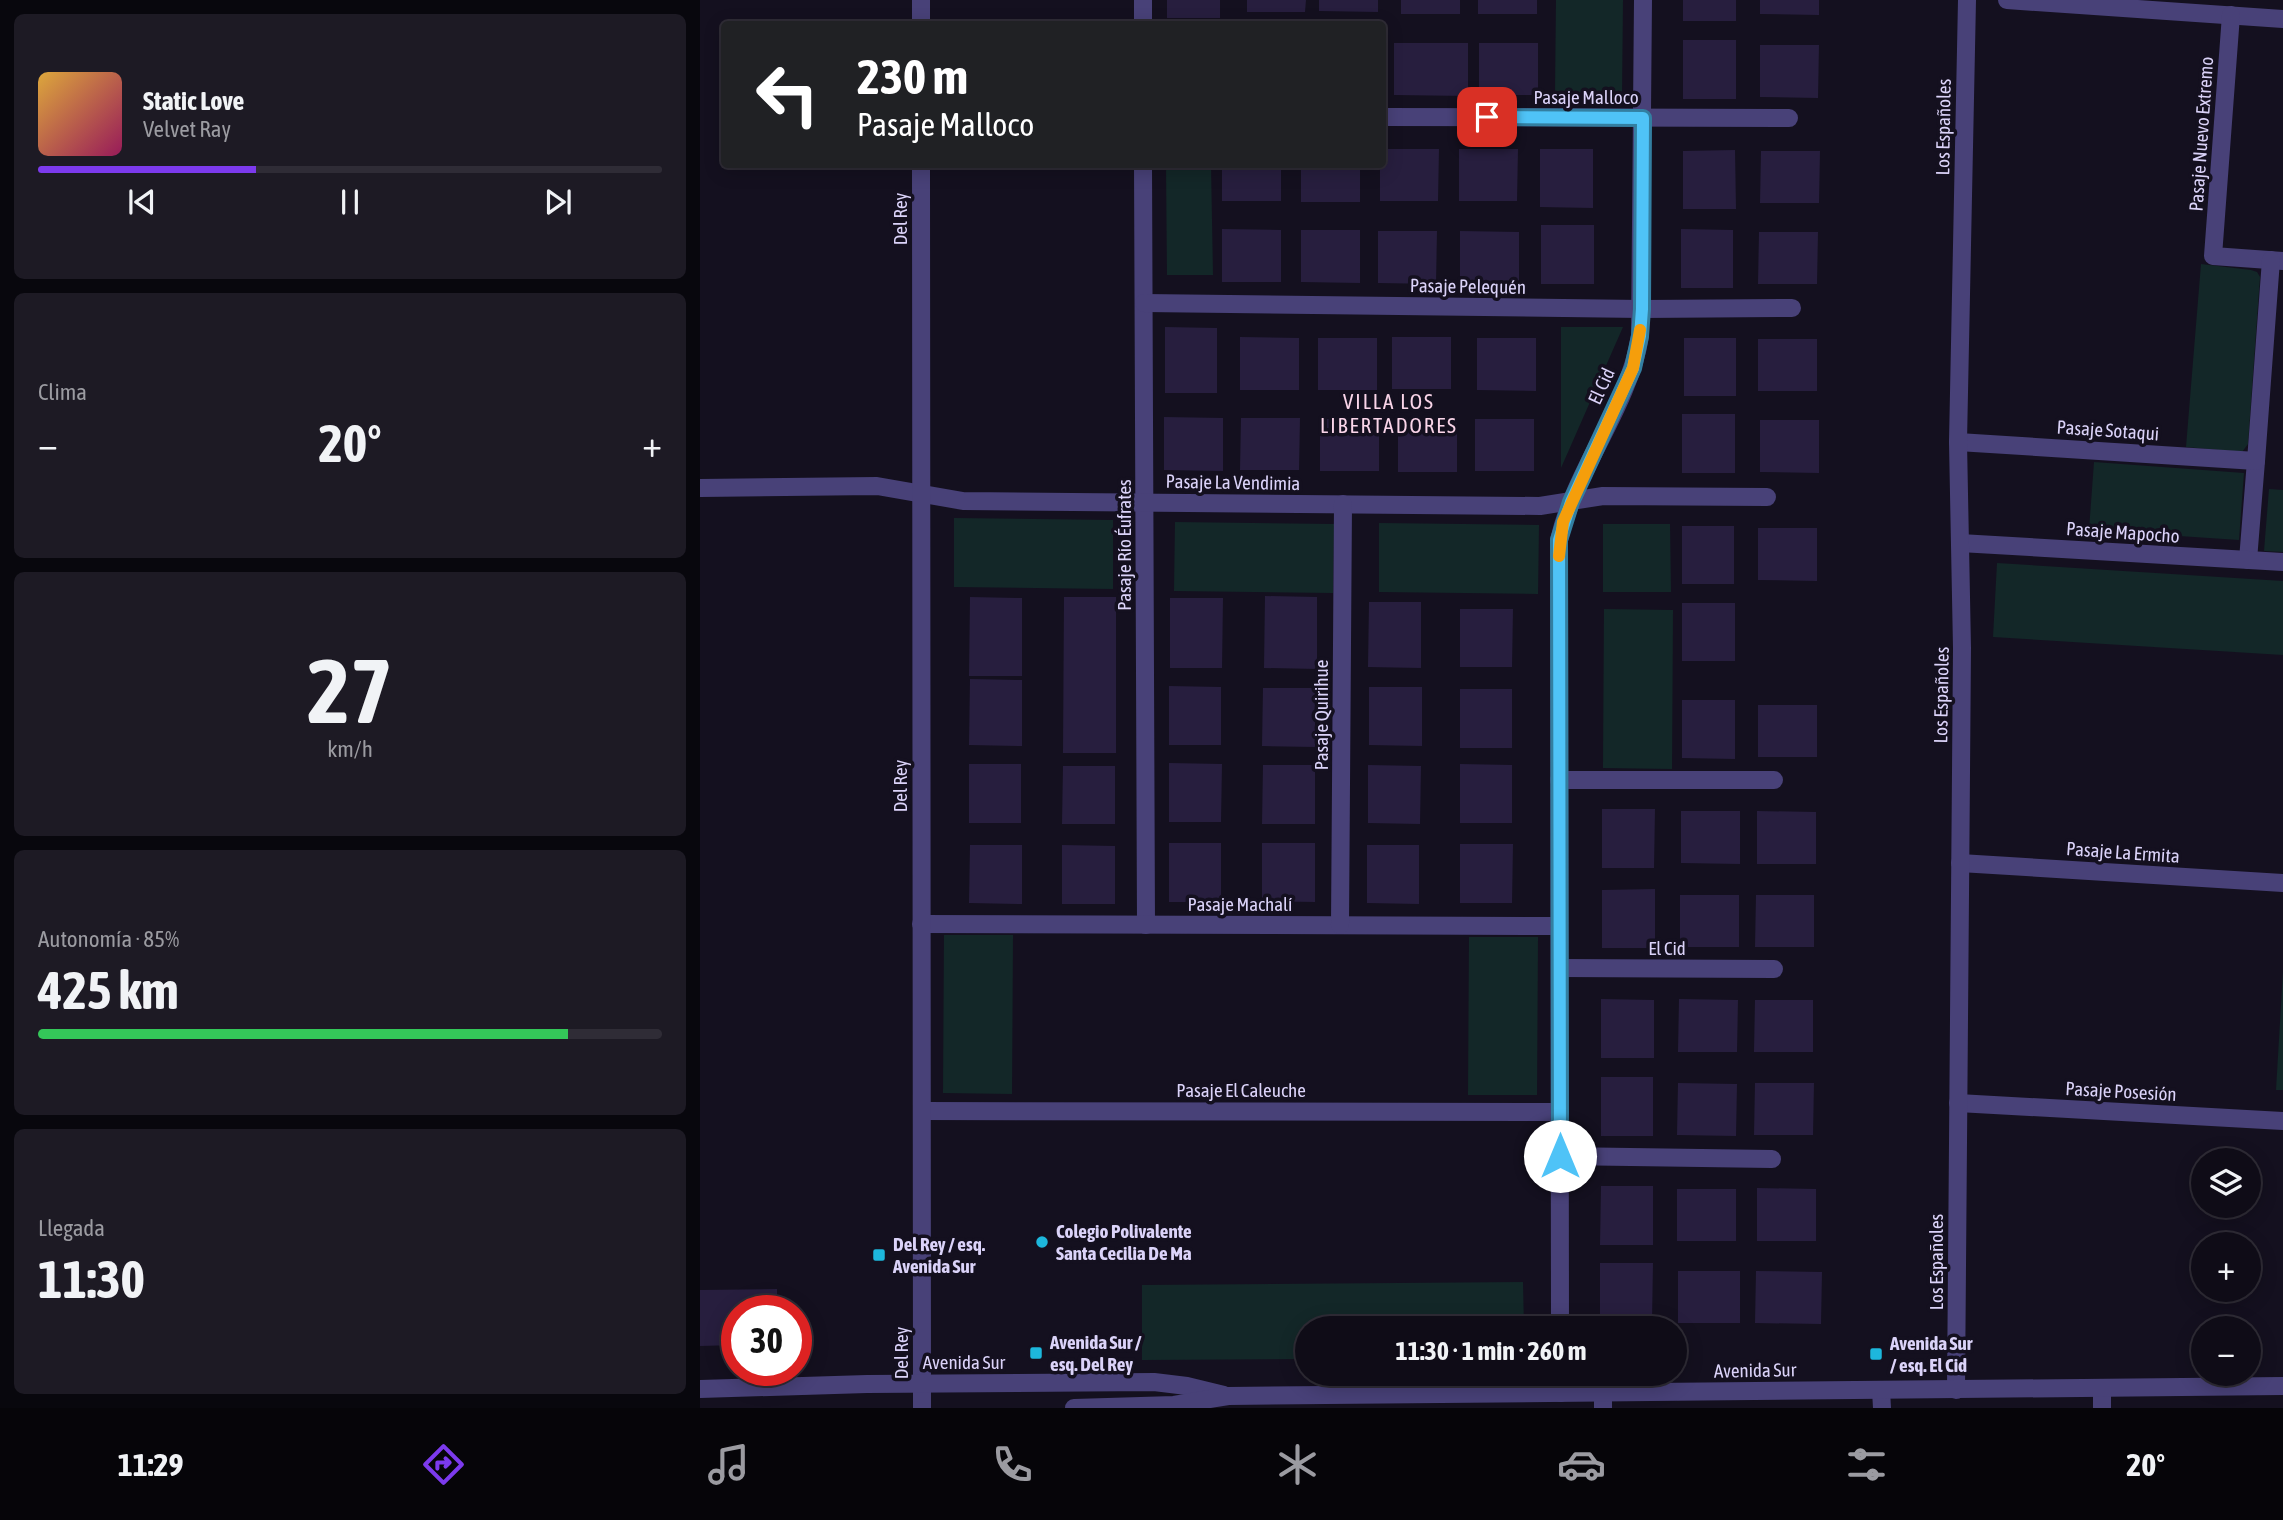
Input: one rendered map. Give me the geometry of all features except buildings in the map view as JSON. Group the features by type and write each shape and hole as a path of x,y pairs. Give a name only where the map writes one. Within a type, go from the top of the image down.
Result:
{"street":[{"path":"921,0 921,21"},
{"path":"1143,0 1143,21"},
{"name":"El Cid","path":"1560,1316 1559,540 1571,502 1633,368 1640,336 1643,0"},
{"name":"Los Españoles","path":"1956,1390 1962,648 1958,442 1967,0"},
{"path":"2007,0 2283,19"},
{"name":"Pasaje Nuevo Extremo","path":"2231,15 2213,256 2277,261"},
{"name":"Pasaje Malloco","path":"1386,117 1789,118"},
{"name":"Del Rey","path":"921,168 922,1408"},
{"name":"Pasaje Río Éufrates","path":"1143,168 1146,925"},
{"path":"2248,560 2277,261"},
{"name":"Pasaje Pelequén","path":"1144,303 1642,309 1792,308"},
{"name":"Pasaje Sotaqui","path":"1958,442 2256,461"},
{"name":"Pasaje La Vendimia","path":"700,488 877,486 963,501 1540,506 1603,496 1767,497"},
{"name":"Pasaje Quirihue","path":"1340,925 1343,504"},
{"name":"Pasaje Mapocho","path":"1960,543 2283,562"},
{"path":"1559,780 1774,780"},
{"name":"Pasaje La Ermita","path":"1960,863 2283,883"},
{"name":"Pasaje Machalí","path":"921,924 1559,926"},
{"name":"El Cid","path":"1560,968 1774,969"},
{"name":"Pasaje Posesión","path":"1958,1103 2283,1121"},
{"name":"Pasaje El Caleuche","path":"922,1111 1560,1112"},
{"path":"1560,1156 1772,1159"},
{"name":"Avenida Sur","path":"700,1389 1154,1382 1211,1390 1228,1396"},
{"path":"1560,1386 1560,1393"},
{"name":"Avenida Sur","path":"1074,1408 1174,1405 1228,1396 1560,1393 1603,1400 1882,1399 1956,1390 2283,1387"},
{"path":"2102,1388 2102,1408"}],"green space":[{"path":"1556,0 1623,0 1622,94 1555,93"},
{"path":"1166,168 1211,168 1213,275 1167,275"},
{"path":"2201,264 2251,270 2257,272 2260,277 2248,444 2242,452 2186,447"},
{"path":"1561,327 1623,327 1561,468"},
{"path":"2094,462 2244,473 2239,540 2089,530"},
{"path":"2269,489 2283,490 2283,552 2264,551"},
{"path":"954,518 1113,520 1113,589 954,587"},
{"path":"1175,522 1334,524 1333,593 1174,591"},
{"path":"1379,523 1539,525 1538,594 1379,592"},
{"path":"1603,524 1670,524 1671,592 1603,592"},
{"path":"1997,563 2283,581 2283,655 1993,637"},
{"path":"1604,609 1673,610 1672,769 1603,768"},
{"path":"944,935 1013,935 1012,1094 943,1093"},
{"path":"1469,937 1538,937 1537,1095 1468,1095"},
{"path":"2283,971 2283,1090 2276,1090"},
{"path":"1523,1282 1524,1316 1295,1316 1295,1359 1142,1360 1142,1285"}],"slow traffic":[{"path":"1559,556 1563,522 1633,368 1640,330"}],"place":[{"name":"Colegio Polivalente Santa Cecilia De Ma","path":"1042,1242"},
{"name":"Del Rey / esq. Avenida Sur","path":"879,1255"},
{"name":"Avenida Sur / esq. Del Rey","path":"1036,1353"},
{"name":"Avenida Sur / esq. El Cid","path":"1876,1354"}],"district":[{"name":"VILLA LOS LIBERTADORES","path":"1389,413"}],"route":[{"path":"1487,117 1643,118 1642,309 1637,353 1633,368 1571,502 1559,540 1560,1156"}]}
